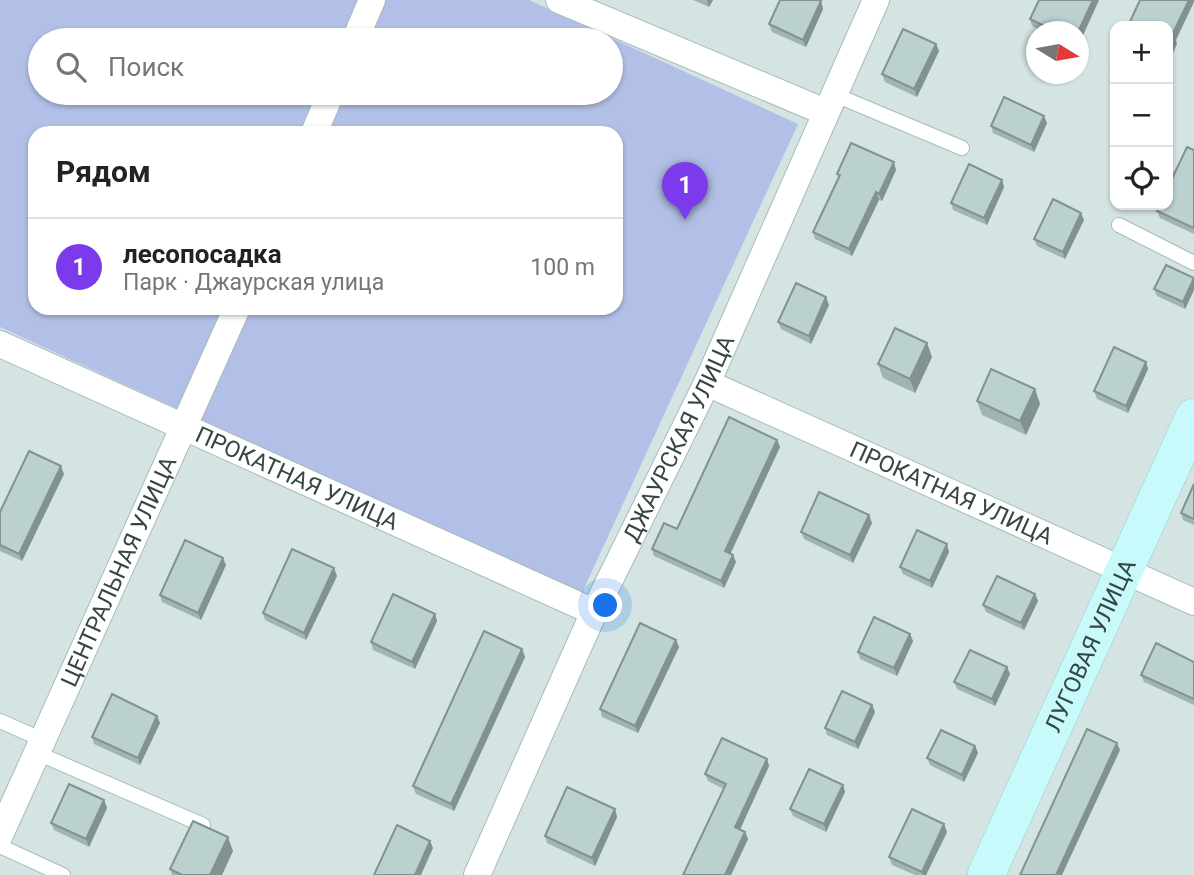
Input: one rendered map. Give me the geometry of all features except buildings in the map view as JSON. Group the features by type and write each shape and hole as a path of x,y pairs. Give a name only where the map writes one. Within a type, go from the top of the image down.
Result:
{"main road":[{"name":"ЛУГОВАЯ УЛИЦА","path":"986,875 1194,417"}],"street":[{"path":"360,28 372,0"},
{"path":"559,0 829,103"},
{"name":"ДЖАУРСКАЯ УЛИЦА","path":"477,875 594,612 707,383 876,0"},
{"path":"317,126 326,105"},
{"name":"ЦЕНТРАЛЬНАЯ УЛИЦА","path":"0,835 234,315"},
{"name":"ПРОКАТНАЯ УЛИЦА","path":"0,344 594,612"},
{"name":"ПРОКАТНАЯ УЛИЦА","path":"707,383 1194,602"}],"lane":[{"path":"829,103 962,148"},
{"path":"1119,225 1194,263"},
{"path":"0,721 40,746 203,825"},
{"path":"0,846 63,875"}],"shaded area":[{"path":"0,0 1194,0 1194,875 0,875"},
{"path":"0,0 529,0 590,28 28,28 28,105 623,105 623,43 798,124 581,595 0,327"}],"place":[{"name":"лесопосадка","path":"685,220"}]}
